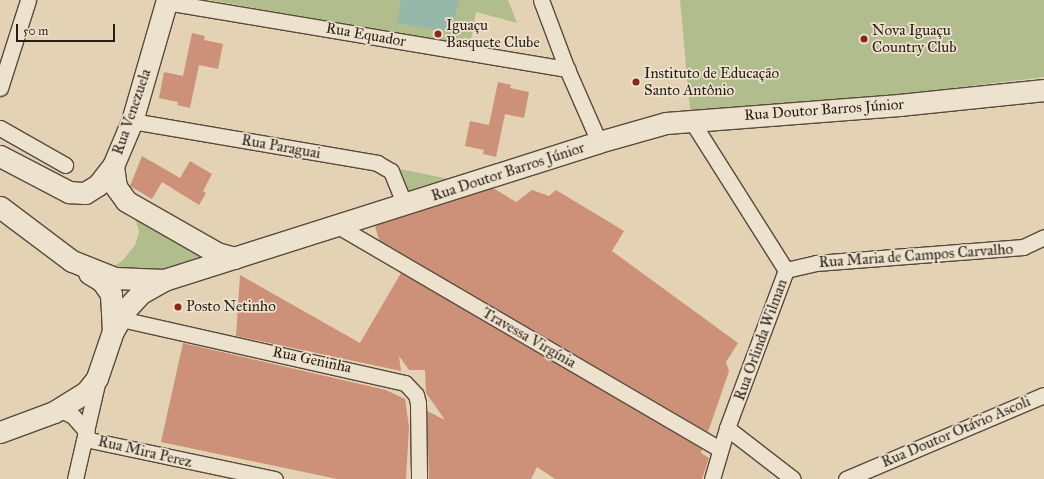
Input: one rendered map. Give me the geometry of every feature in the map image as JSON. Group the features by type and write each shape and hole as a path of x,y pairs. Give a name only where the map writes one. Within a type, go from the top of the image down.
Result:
{"main road":[{"name":"Rua Venezuela","path":"0,156 62,189 78,193 89,191 114,166 132,121 166,1"},
{"name":"Rua Doutor Barros Júnior","path":"0,207 72,261 115,278 164,280 405,205 599,142 666,123 899,105 1044,90"},
{"path":"114,166 116,187 126,202 217,253 234,258"},
{"path":"72,261 108,288 113,301 117,325"},
{"path":"0,432 54,412 83,394 100,373 117,325 141,293 164,280"}],"street":[{"path":"0,88 28,0"},
{"path":"541,0 567,69 599,142"},
{"name":"Rua Equador","path":"166,1 567,69"},
{"name":"Rua Orlinda Wilman","path":"691,120 748,207 786,270 752,368 727,428 712,479"},
{"name":"Rua Paraguai","path":"132,121 377,163 391,171 405,205"},
{"path":"0,128 65,165"},
{"name":"Travessa Virgínia","path":"338,226 720,448"},
{"name":"Rua Maria de Campos Carvalho","path":"786,270 816,263 1023,247 1044,237"},
{"name":"Rua Geninha","path":"117,325 395,378 405,383 416,395 418,403 419,479"},
{"path":"75,479 100,373"},
{"name":"Rua Doutor Otávio Ascoli","path":"846,479 1044,395"},
{"path":"54,412 65,412 73,416 86,435"},
{"path":"727,428 793,479"},
{"name":"Rua Mira Perez","path":"86,435 275,479"}],"shaded area":[{"name":"Iguaçu Basquete Clube","path":"209,0 508,0 517,23 476,12 470,46"},
{"path":"401,0 459,0 452,33 397,23"},
{"name":"Nova Iguaçu Country Club","path":"680,0 1044,0 1044,77 691,120"},
{"path":"385,166 474,184 405,205"},
{"path":"135,217 218,260 158,278 106,272 122,261 135,245 139,232"}],"building":[{"path":"192,33 205,36 204,40 223,44 218,69 199,65 190,108 177,105 178,102 159,98 164,72 183,76"},
{"path":"498,82 511,85 510,88 529,92 524,118 505,114 496,157 483,154 484,150 465,146 470,121 489,125"},
{"path":"142,156 180,178 190,161 212,174 203,191 206,193 199,205 162,182 152,199 130,186"},
{"path":"493,188 516,202 532,190 549,196 556,190 624,231 612,251 738,343 726,362 729,371 708,432 379,240 375,226"},
{"path":"401,273 702,449 701,453 709,458 702,479 555,479 537,467 531,479 429,479 427,411 445,420 426,393 425,370 409,370 399,356 401,371 236,336 240,275 360,343"},
{"path":"183,343 386,390 405,399 409,427 406,479 337,479 161,442"}],"place":[{"name":"Iguaçu Basquete Clube","path":"438,34"},
{"name":"Nova Iguaçu Country Club","path":"864,39"},
{"name":"Instituto de Educação Santo Antônio","path":"636,82"},
{"name":"Posto Netinho","path":"178,307"}]}
